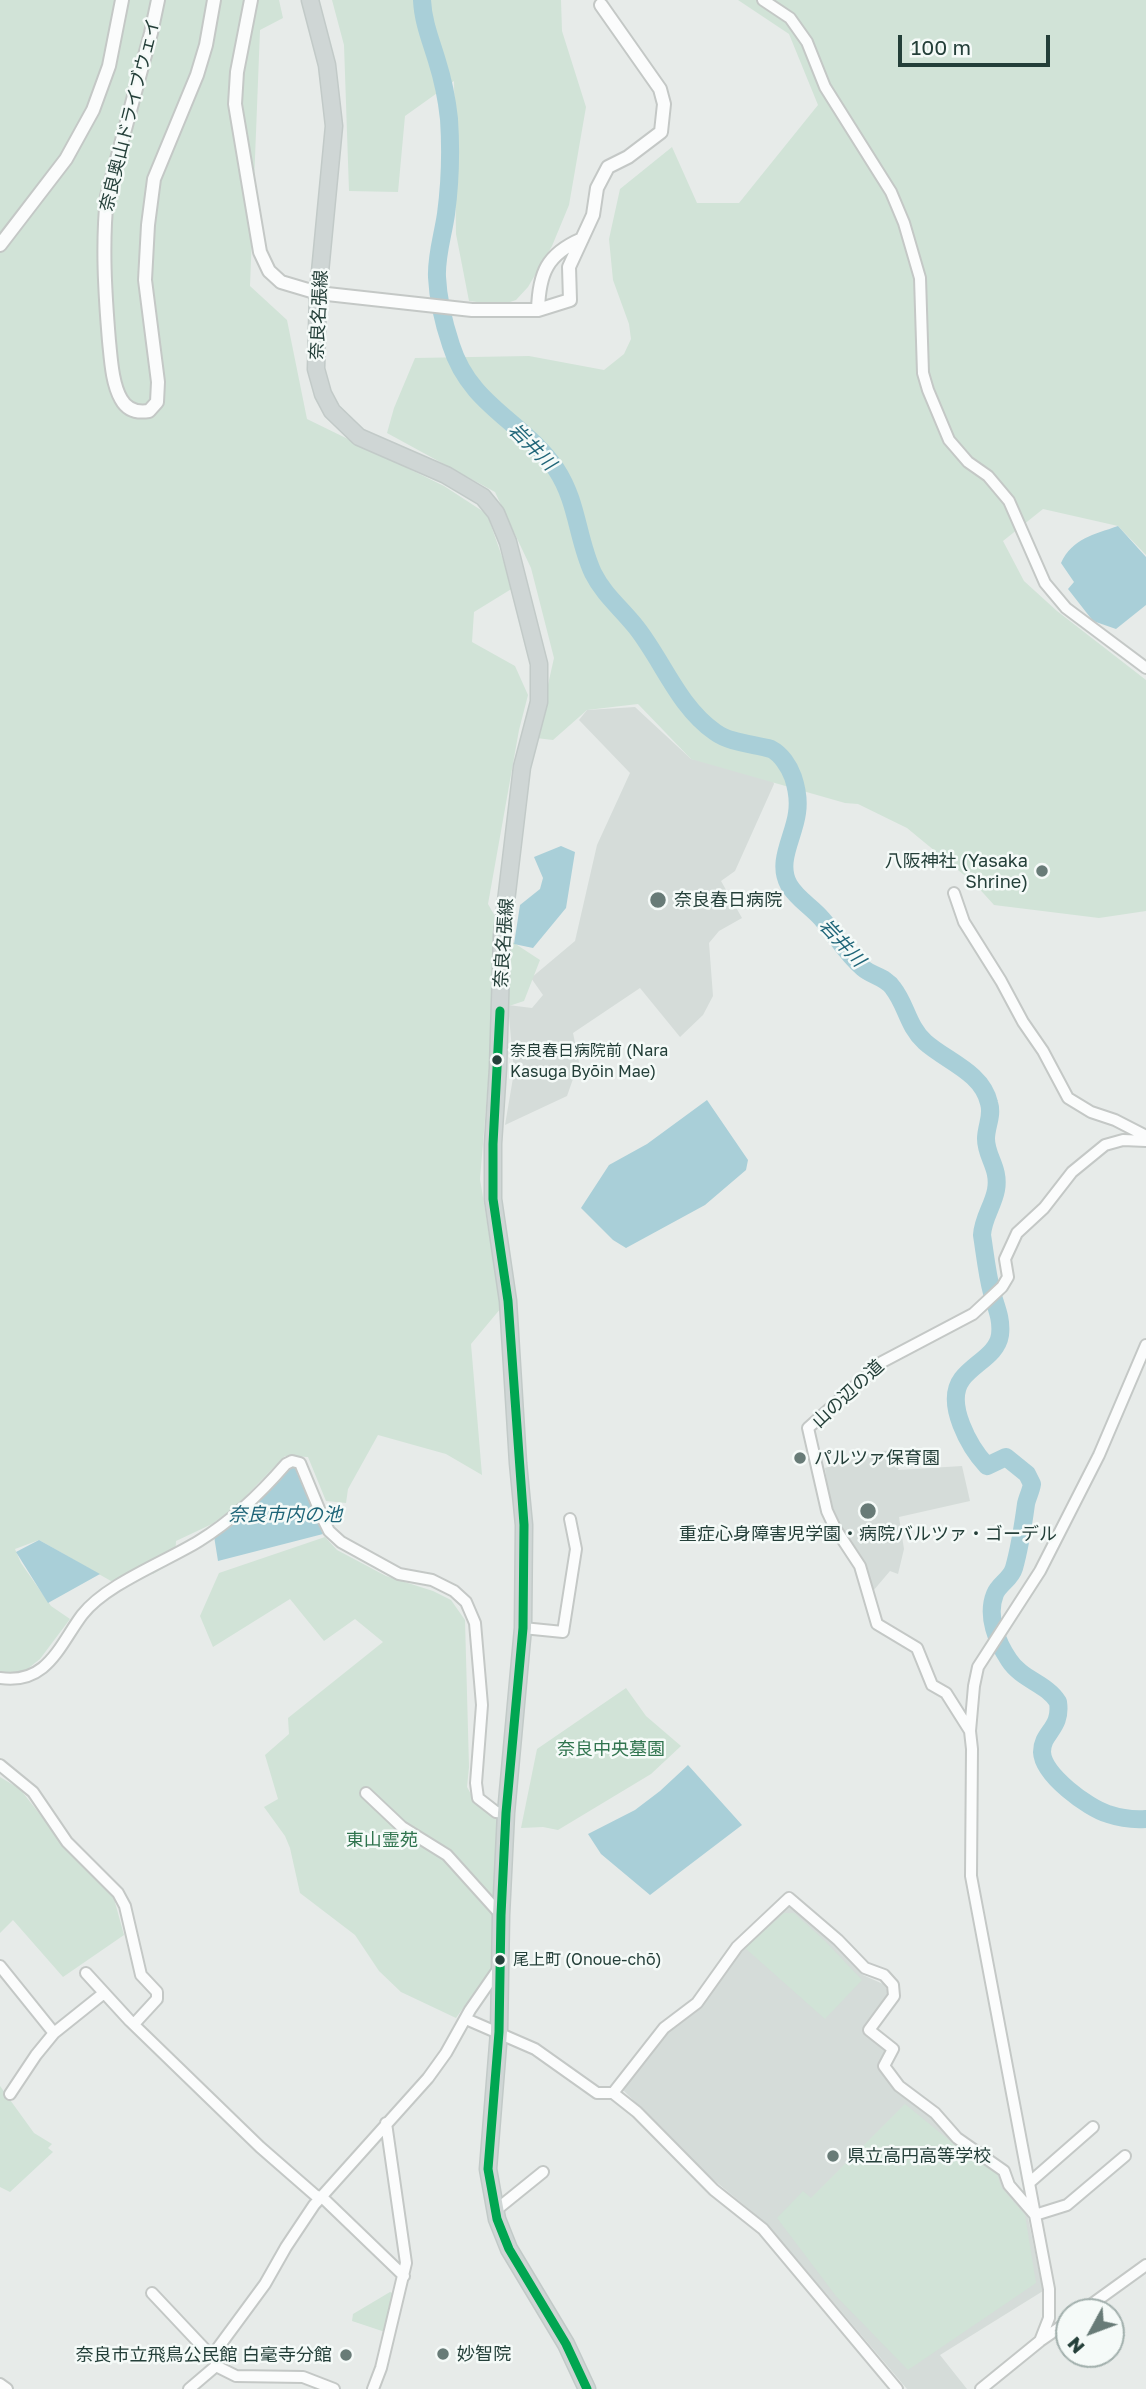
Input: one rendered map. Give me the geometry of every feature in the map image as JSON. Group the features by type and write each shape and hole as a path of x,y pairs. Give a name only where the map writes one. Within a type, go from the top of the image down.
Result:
{"main road":[{"name":"奈良名張線","path":"310,0 327,65 334,126 318,293 316,369 323,394 332,411 359,437 446,475 483,497 496,513 508,542 539,664 539,702 522,768 502,936 493,1144 493,1199 508,1301 524,1525 523,1628 506,1813 499,2032 488,2169 496,2210 509,2249 566,2344 587,2389"}],"street":[{"name":"奈良奥山ドライブウェイ","path":"0,245 66,159 93,110 109,66 122,0"},
{"name":"奈良奥山ドライブウェイ","path":"158,0 107,196 105,222 104,283 111,358 121,399 129,409 139,412 149,411 158,398 145,280 154,179 197,75 215,0"},
{"path":"251,0 236,80 235,103 260,252 269,271 281,282 318,293 472,310 538,310 570,300 569,267 593,215 597,188 608,167 628,157 661,132 664,104 660,89 601,5"},
{"path":"763,0 790,18 807,42 825,87 891,192 904,223 920,278 923,373 949,440 968,462 988,476 1009,501 1045,583 1066,608 1146,668"},
{"path":"538,310 539,285 547,264 566,246 582,239"},
{"path":"954,893 964,922 1043,1051 1068,1098 1091,1112 1115,1120 1146,1139"},
{"name":"山の辺の道","path":"970,1731 946,1693 932,1685 917,1648 877,1624 860,1566 827,1511 808,1428 882,1362 972,1314 1002,1287 1007,1277 1005,1259 1017,1233 1044,1208 1072,1172 1105,1145 1123,1140 1146,1139"},
{"path":"1040,2341 1049,2318 1049,2289 971,1876 970,1731 974,1686 978,1667 1040,1571 1099,1455 1146,1345"},
{"path":"0,1678 21,1678 40,1671 66,1642 84,1613 103,1596 230,1521 286,1464 292,1461 300,1463 329,1531 341,1542 399,1574 432,1580 454,1591 466,1602 475,1623 482,1705 476,1783 478,1798 496,1812 506,1813"},
{"path":"523,1628 563,1632 576,1549 570,1519"},
{"path":"0,1765 27,1785 67,1842 118,1893 125,1906 141,1975 158,1992 157,1999 134,2024"},
{"path":"366,1793 402,1827 447,1855 501,1915"},
{"path":"613,2093 664,2028 697,2003 737,1947 789,1898 838,1940 864,1968 884,1975 894,1985 894,1996 869,2030 893,2049 884,2066 899,2086 935,2113 957,2138 1004,2171 1009,2185 1035,2215"},
{"path":"189,2389 214,2361 286,2247 321,2198 428,2078 501,1965"},
{"path":"0,1966 54,2033"},
{"path":"86,1973 134,2024 260,2147 321,2198 404,2276"},
{"path":"10,2094 54,2033 104,1993"},
{"path":"466,2019 535,2049 597,2093 613,2093 637,2112 714,2190 763,2229 897,2389"},
{"path":"373,2389 381,2368 406,2263 386,2123"},
{"path":"1028,2183 1093,2127"},
{"path":"1035,2215 1067,2205 1125,2156"},
{"path":"496,2210 543,2172"},
{"path":"1100,2298 1146,2265"},
{"path":"152,2293 214,2361 236,2376 303,2377 334,2389"},
{"path":"981,2389 1055,2331"},
{"path":"0,2384 7,2389"}],"shaded area":[{"name":"奈良春日病院","path":"635,707 691,759 769,766 774,784 735,871 721,881 742,918 719,931 709,943 713,996 703,1015 680,1037 640,988 573,1033 579,1062 567,1096 505,1125 514,1072 508,1005 532,1008 543,995 531,978 575,941 597,845 630,773 579,720 587,710"},
{"path":"905,1450 898,1470 962,1466 970,1501 899,1517 904,1549 898,1574 890,1571 873,1591 862,1563 831,1512 825,1468 878,1451"},
{"name":"県立高円高等学校","path":"791,1904 834,1943 863,1975 883,1984 887,1989 889,1998 865,2033 888,2051 881,2067 999,2170 1004,2187 1027,2213 1043,2291 940,2355 967,2389 907,2389 767,2224 709,2176 621,2088 729,1962 783,1905"}],"green space":[{"path":"0,0 279,0 283,18 260,30 250,286 287,320 307,419 444,486 487,514 513,588 474,612 472,642 515,666 528,695 519,730 488,904 508,939 540,960 524,1001 494,1011 480,1179 501,1308 471,1344 482,1475 446,1454 378,1435 348,1489 346,1503 326,1501 308,1457 285,1456 236,1506 212,1524 176,1541 175,1561 153,1574 111,1581 39,1540 15,1549 21,1563 51,1606 70,1619 40,1659 11,1682 0,1681"},
{"path":"332,0 561,0 562,31 586,107 569,205 552,246 528,287 516,300 501,305 469,301 456,234 454,81 405,116 398,192 349,191 344,45"},
{"path":"738,0 1146,0 1146,555 1118,526 1043,509 1003,541 1024,581 1057,611 1146,680 1146,911 1099,918 994,905 975,884 907,828 858,804 845,803 691,759 638,704 587,710 553,740 536,738 554,658 531,568 495,492 387,433 394,408 415,358 529,356 604,370 624,354 631,339 629,324 613,280 609,239 620,189 672,147 697,203 739,203 818,105 789,34"},
{"name":"東山霊苑","path":"325,1537 337,1550 386,1576 433,1591 451,1600 465,1620 469,1767 467,1787 472,1796 502,1822 494,1890 494,1965 456,2018 401,1992 379,1971 355,1935 300,1893 285,1836 264,1807 278,1799 265,1755 289,1734 288,1718 383,1642 355,1619 324,1641 290,1599 213,1647 200,1616 219,1573"},
{"name":"奈良中央墓園","path":"626,1688 646,1716 681,1746 651,1774 558,1830 543,1827 521,1828 537,1749"},
{"path":"0,1777 20,1789 46,1822 113,1895 124,1935 63,1977 13,1920 0,1933"},
{"path":"784,1913 794,1913 862,1980 825,2019 745,1948"},
{"path":"0,2086 34,2133 52,2144 48,2148 53,2152 10,2192 0,2187"},
{"path":"905,2104 955,2145 997,2173 1001,2187 1025,2215 1036,2283 908,2370 836,2296 777,2218 803,2191 811,2198"},
{"path":"390,2292 395,2294 385,2332 352,2321 353,2314"}],"water":[{"path":"1118,526 1146,557 1146,605 1116,629 1093,621 1068,589 1074,582 1061,563 1078,543"},
{"path":"561,846 575,852 566,908 533,948 514,944 520,905 540,889 543,878 534,857"},
{"path":"707,1100 748,1160 746,1170 705,1205 626,1248 613,1240 581,1208 609,1165 647,1144"},
{"name":"奈良市内の池","path":"290,1467 295,1468 323,1534 218,1561 214,1536 255,1505"},
{"path":"39,1540 100,1574 48,1603 16,1552"},
{"path":"688,1765 742,1825 650,1895 601,1854 588,1834 635,1810"}],"waterway":[{"name":"岩井川","path":"422,0 443,83 449,119 448,191 437,277 444,320 460,366 484,398 543,452 556,469 569,494 588,560 597,581 646,640 691,709 721,736 771,749 787,765 798,799 784,867 792,890 822,919 857,963 890,984 919,1036 971,1075 985,1092 990,1112 987,1145 997,1182 982,1235 1000,1335 990,1353 962,1379 956,1400 961,1425 973,1448 987,1466 1006,1457 1027,1474 1032,1484 1014,1568 995,1594 992,1620 1000,1645 1014,1667 1047,1690 1058,1702 1057,1718 1042,1752 1050,1771 1079,1798 1099,1811 1122,1818 1146,1819"}],"transit line":[{"path":"500,1011 493,1199 508,1301 524,1525 523,1628 506,1813 499,2032 488,2169 497,2219 509,2249 566,2344 587,2389"}],"place":[{"name":"八阪神社 (Yasaka Shrine)","path":"1042,871"},
{"name":"奈良春日病院","path":"658,900"},
{"name":"奈良春日病院前 (Nara Kasuga Byōin Mae)","path":"497,1060"},
{"name":"パルツァ保育園","path":"800,1458"},
{"name":"重症心身障害児学園・病院バルツァ・ゴーデル","path":"868,1511"},
{"name":"尾上町 (Onoue-chō)","path":"500,1960"},
{"name":"県立高円高等学校","path":"833,2156"},
{"name":"妙智院","path":"443,2354"},
{"name":"奈良市立飛鳥公民館 白毫寺分館","path":"346,2355"}]}
